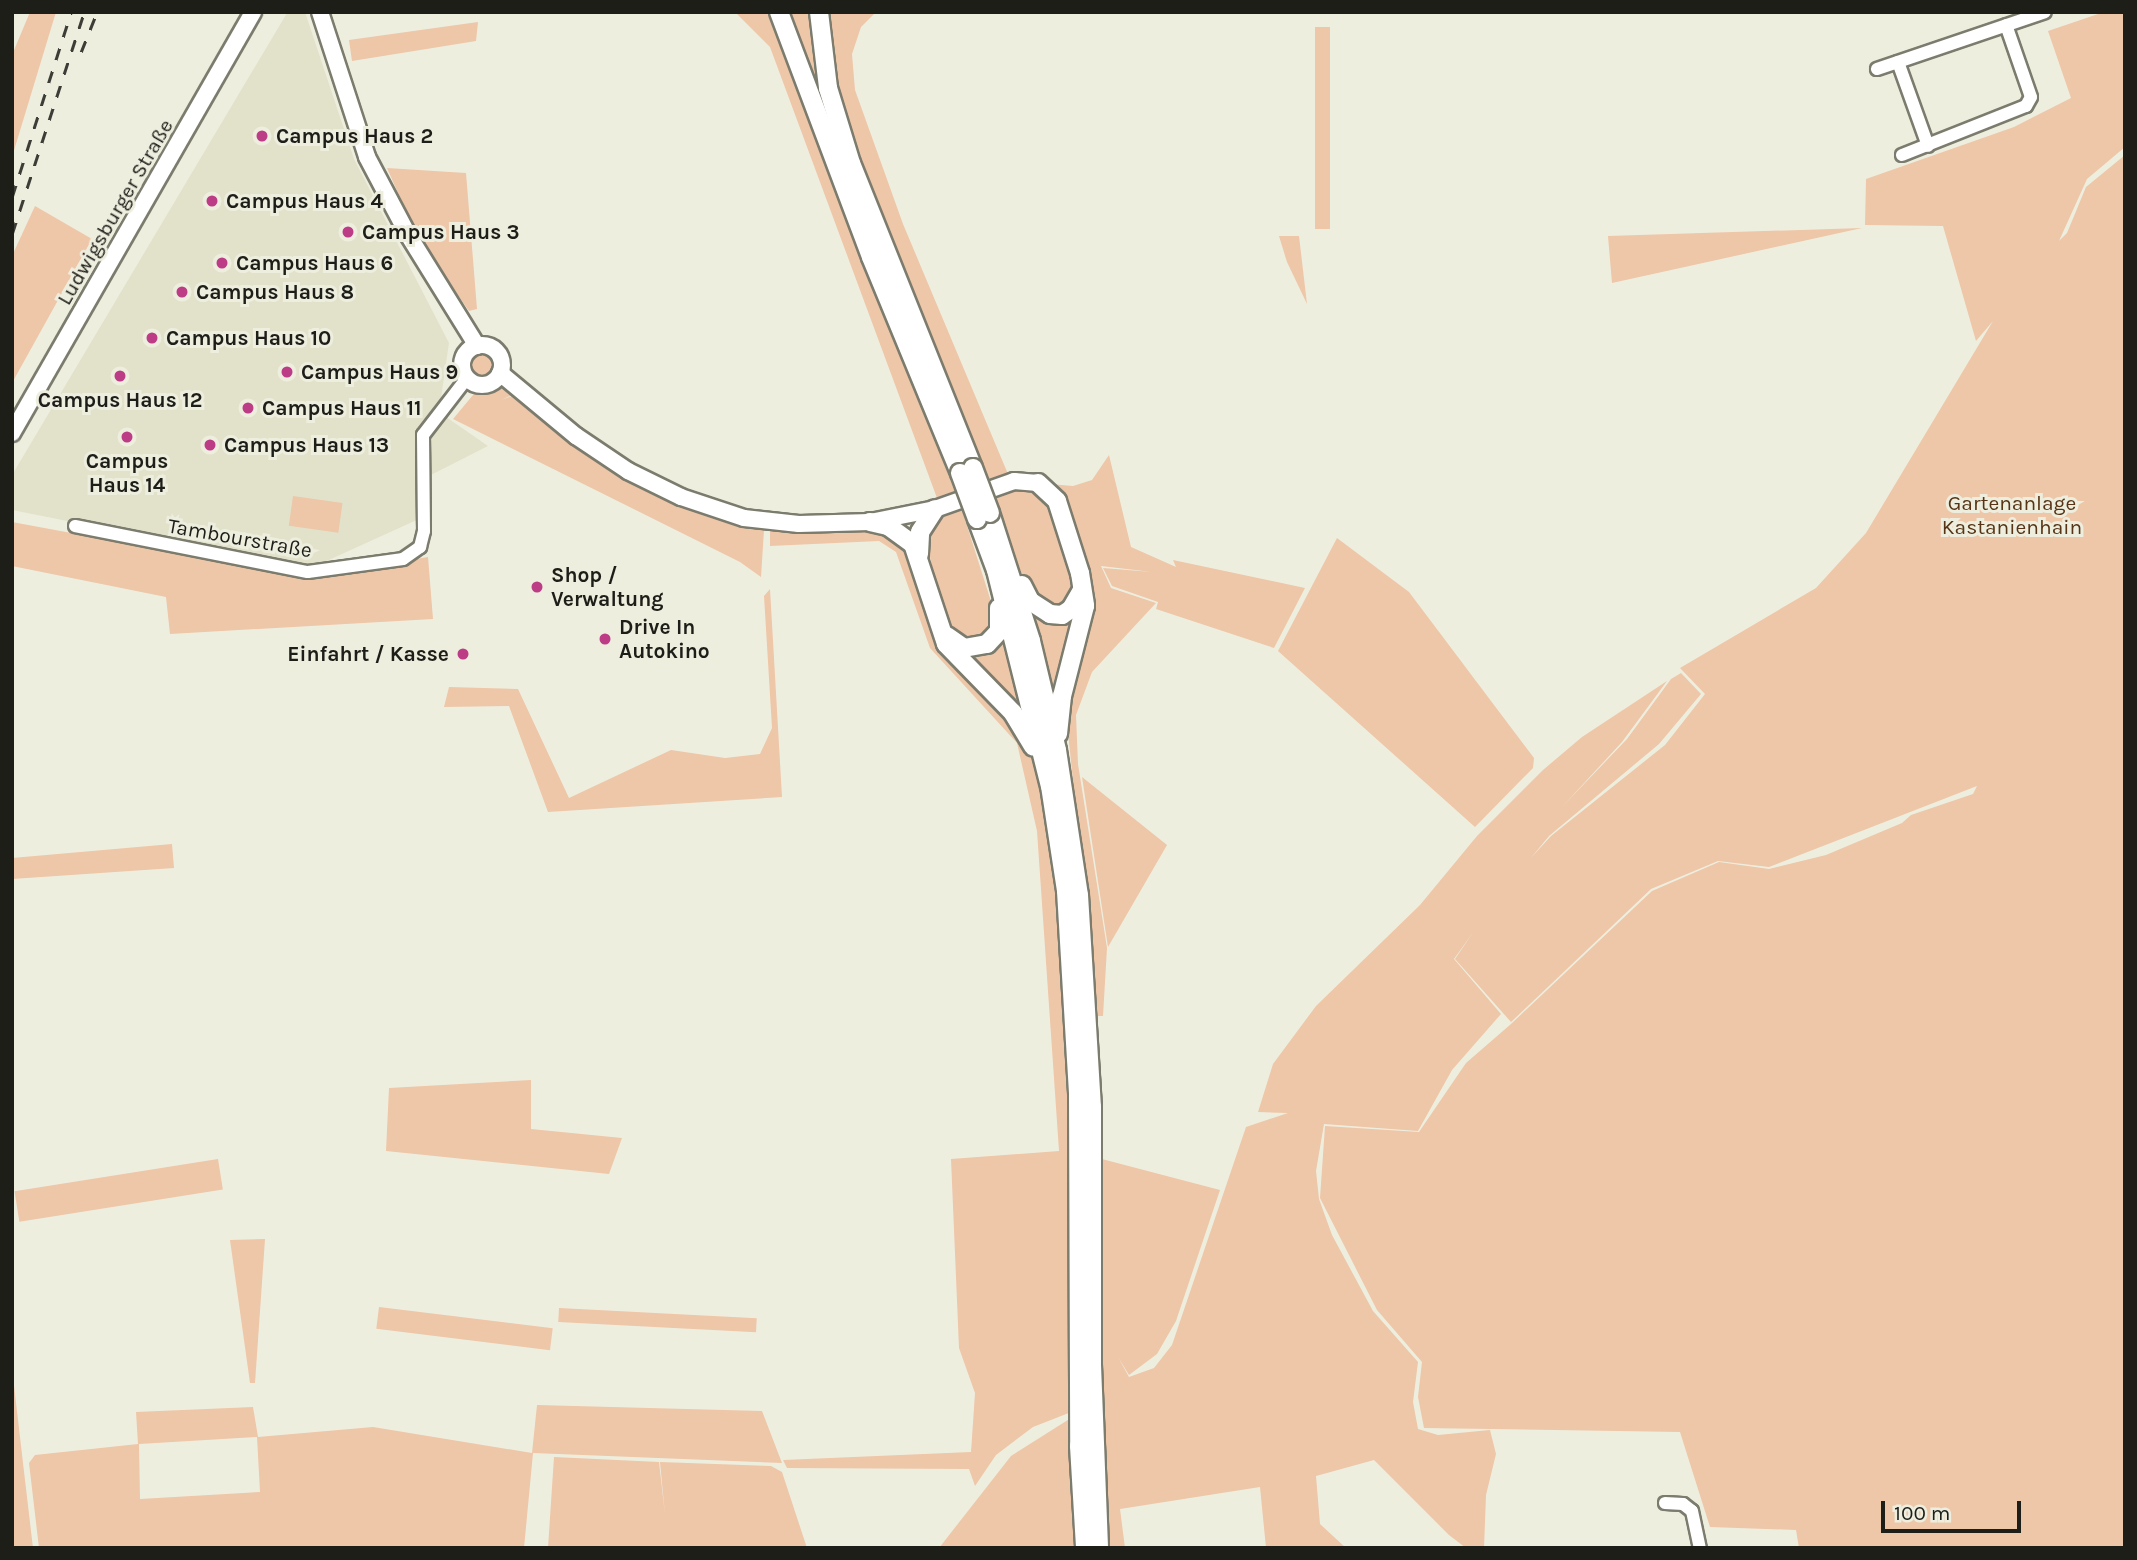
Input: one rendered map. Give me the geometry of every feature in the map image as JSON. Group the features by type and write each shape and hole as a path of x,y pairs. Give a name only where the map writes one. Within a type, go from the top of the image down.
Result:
{"highway":[{"path":"779,12 871,257 966,470"},
{"path":"819,12 828,88 851,163 1003,569 1057,750 1079,895 1087,989 1085,1366"},
{"path":"1038,483 1057,501 1084,606 1062,696 1057,750"},
{"path":"935,509 920,532 919,554 940,629 966,669 1013,713 1030,738 1050,786"},
{"path":"870,522 900,533 919,554"},
{"path":"1003,569 1030,601 1050,614 1062,615 1071,609 1082,590"},
{"path":"940,629 964,648 977,649 995,638 1000,623 1003,569"},
{"path":"1003,569 1050,786 1074,991 1085,1366 1085,1548"},
{"path":"1086,1445 1099,1548"}],"main road":[{"name":"Ludwigsburger Straße","path":"12,433 253,12"},
{"path":"320,12 367,157 407,233 477,346"},
{"path":"500,373 485,384 467,378 463,359 477,346 490,347 499,355 500,373 594,450 681,497 770,523 870,522 935,509 1014,481 1038,483"}],"street":[{"path":"1877,69 2045,12"},
{"path":"1902,155 1951,138 1963,128 2026,106 2031,97 2006,25"},
{"path":"1898,62 1928,146"},
{"name":"Tambourstraße","path":"75,526 308,572 403,559 420,547 424,531 423,435 467,378"},
{"path":"1665,1503 1683,1504 1692,1511 1700,1548"}],"shaded area":[{"path":"305,12 354,159 449,343 439,412 488,446 427,477 430,514 309,569 12,510 12,475 287,13"}],"green space":[{"path":"30,12 56,12 12,157 12,55"},
{"path":"735,12 770,12 955,492 937,498 770,47"},
{"path":"787,12 812,12 813,57 837,152"},
{"path":"826,12 876,12 861,27 852,54 855,90 903,224 1008,474 984,483 867,195 835,94"},
{"name":"Gartenanlage Kastanienhain","path":"2104,12 2122,12 2125,20 2125,147 2087,179 2059,241 2067,233 2086,187 2125,155 2125,1548 1799,1548 1796,1530 1710,1527 1680,1432 1424,1428 1418,1397 1422,1362 1377,1310 1320,1198 1325,1126 1419,1132 1466,1063 1511,1024 1652,891 1719,862 1769,869 1826,855 1902,823 1911,815 1973,794 1977,786 1769,867 1718,861 1651,889 1511,1022 1455,959 1474,931 1454,959 1501,1014 1452,1070 1418,1131 1324,1124 1316,1171 1319,1199 1332,1235 1373,1311 1418,1362 1413,1402 1418,1429 1438,1435 1490,1430 1496,1454 1486,1495 1484,1548 1466,1548 1449,1535 1374,1460 1316,1476 1320,1524 1346,1548 1266,1548 1260,1487 1120,1509 1125,1548 1099,1548 1098,1158 1220,1190 1176,1321 1157,1354 1129,1375 1118,1357 1129,1377 1154,1368 1172,1345 1246,1127 1288,1113 1258,1112 1273,1064 1316,1006 1420,905 1477,836 1543,770 1582,737 1667,681 1622,742 1562,807 1627,739 1671,679 1681,673 1701,694 1659,744 1549,836 1530,859 1551,836 1665,745 1705,694 1680,668 1816,588 1866,533 1993,321 1976,341 1943,226 1865,225 1866,179 2014,127 2071,98 2048,31"},
{"path":"478,22 476,41 352,61 349,40"},
{"path":"1315,27 1330,27 1330,229 1315,229"},
{"path":"387,168 466,173 477,309 469,311 418,238"},
{"path":"35,206 92,239 12,383 12,256"},
{"path":"1862,228 1612,283 1608,236"},
{"path":"1279,236 1299,236 1307,304 1287,262"},
{"path":"483,352 492,356 496,365 492,374 483,378 474,374 470,365 474,356"},
{"path":"504,382 517,393 501,400 518,394 649,489 764,530 761,577 740,562 453,419 478,389"},
{"path":"1109,455 1131,547 1176,567 1173,560 1305,588 1274,648 1156,609 1158,602 1112,586 1103,568 1152,572 1101,566 1111,588 1156,603 1092,672 1076,715 1078,764 1107,948 1103,1016 1098,1016 1066,714 1088,618 1050,484 1073,486 1092,480"},
{"path":"1016,489 1042,491 1054,508 1076,588 1063,609 1031,597 1016,566 992,499"},
{"path":"293,496 343,503 338,533 289,526"},
{"path":"962,510 994,611 990,636 957,640 944,623 926,538 937,519"},
{"path":"12,522 309,577 428,557 433,619 170,634 166,597 12,566"},
{"path":"770,523 900,533 940,629 1030,738 1066,891 1079,1409 1033,1427 996,1455 975,1486 969,1469 787,1468 783,1460 971,1452 975,1393 959,1348 951,1159 1059,1151 1037,831 1017,743 930,648 896,552 879,541 770,546"},
{"path":"1337,538 1409,592 1534,758 1533,768 1475,827 1278,651"},
{"path":"770,589 782,797 548,812 509,706 444,707 449,687 518,689 569,798 671,750 725,758 760,754 772,728 764,596"},
{"path":"1029,614 1043,621 1064,622 1079,615 1056,698 1047,682"},
{"path":"1002,638 1012,655 1032,730 962,656 979,657 995,649"},
{"path":"1082,777 1167,845 1108,947"},
{"path":"172,844 174,868 12,879 12,858"},
{"path":"531,1080 531,1129 622,1138 609,1174 386,1151 389,1088"},
{"path":"218,1159 223,1190 19,1222 15,1191"},
{"path":"265,1239 255,1383 250,1383 230,1240"},
{"path":"379,1307 553,1328 550,1350 376,1329"},
{"path":"559,1308 757,1318 756,1332 558,1322"},
{"path":"12,1368 23,1463 33,1548 12,1548"},
{"path":"537,1405 762,1411 782,1463 533,1453 524,1548 39,1548 29,1463 35,1455 138,1444 136,1412 253,1407 258,1437 373,1427 532,1453","holes":["257,1437 260,1492 140,1499 139,1444"]},
{"path":"1071,1418 1081,1548 939,1548 1011,1456"},
{"path":"554,1457 659,1462 665,1515 660,1462 771,1466 782,1472 807,1548 548,1548"}],"railway":[{"path":"12,197 71,12"},
{"path":"12,234 84,12"},
{"path":"81,52 97,12"}],"place":[{"name":"Campus Haus 2","path":"262,136"},
{"name":"Campus Haus 4","path":"212,201"},
{"name":"Campus Haus 3","path":"348,232"},
{"name":"Campus Haus 6","path":"222,263"},
{"name":"Campus Haus 8","path":"182,292"},
{"name":"Campus Haus 10","path":"152,338"},
{"name":"Campus Haus 9","path":"287,372"},
{"name":"Campus Haus 12","path":"120,376"},
{"name":"Campus Haus 11","path":"248,408"},
{"name":"Campus Haus 14","path":"127,437"},
{"name":"Campus Haus 13","path":"210,445"},
{"name":"Shop / Verwaltung","path":"537,587"},
{"name":"Drive In Autokino","path":"605,639"},
{"name":"Einfahrt / Kasse","path":"463,654"}]}
